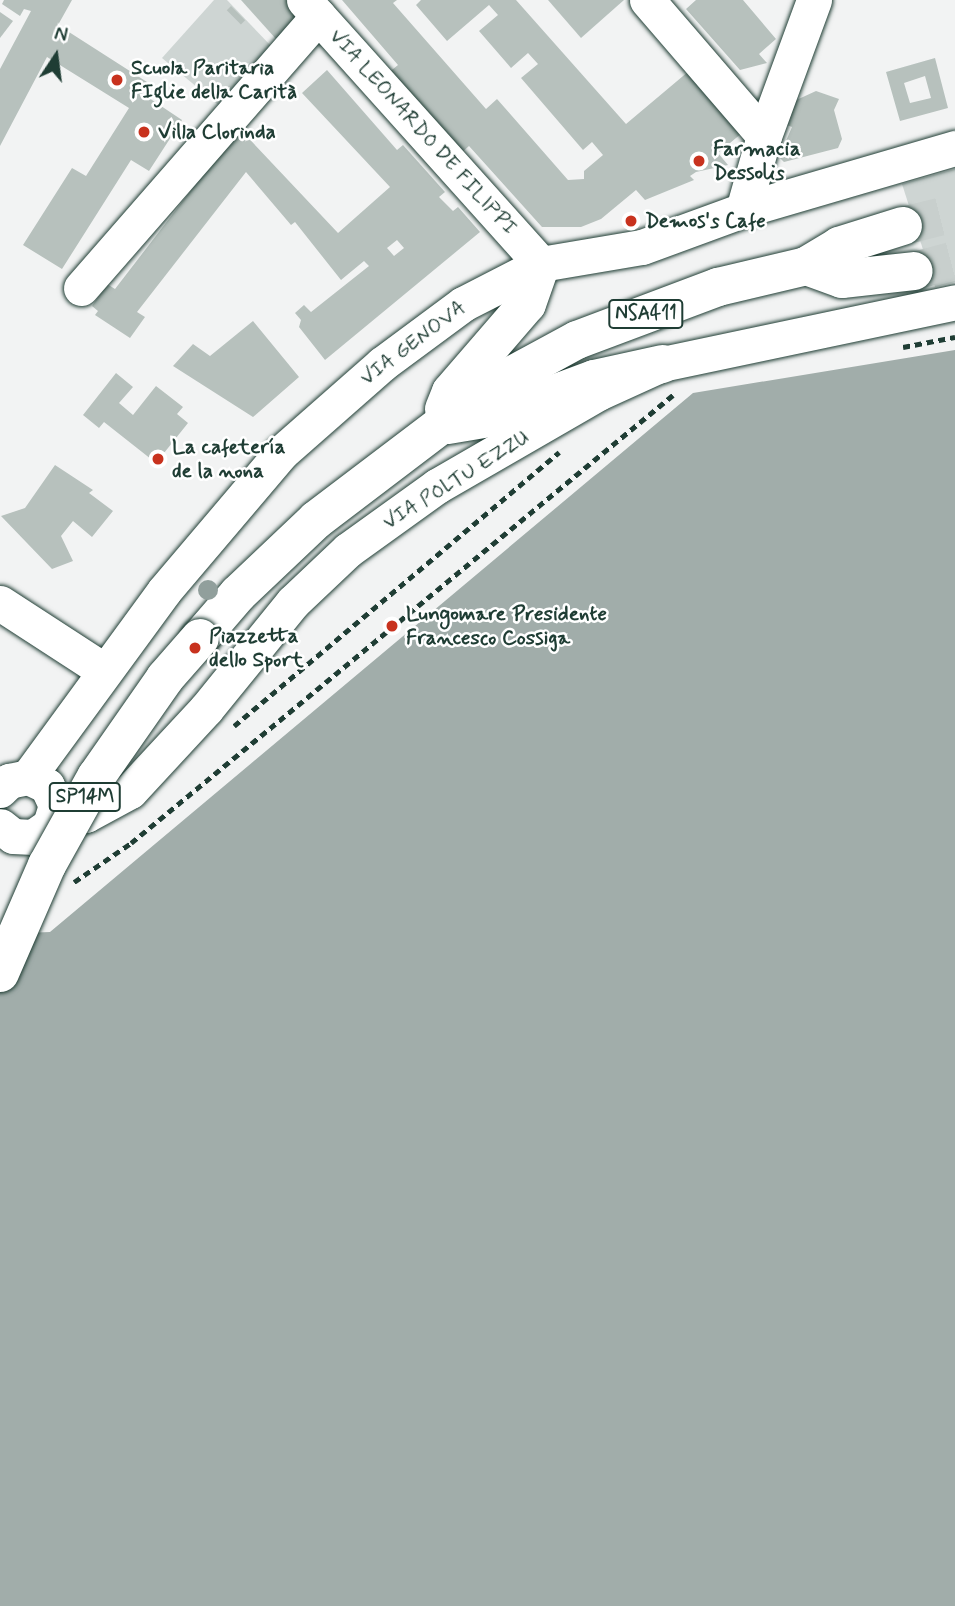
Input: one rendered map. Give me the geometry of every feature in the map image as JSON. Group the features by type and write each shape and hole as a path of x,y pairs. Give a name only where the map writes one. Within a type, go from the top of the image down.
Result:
{"main road":[{"name":"NSA411","path":"436,427 494,385 577,340 718,287 806,266 839,246 903,226"},
{"path":"436,427 451,392 527,304 541,264"},
{"path":"806,266 842,279 914,271"},
{"path":"436,427 488,418 594,379 670,378"},
{"name":"SP14M","path":"0,974 47,865 96,777 165,678 238,594 295,539 436,427"}],"street":[{"path":"647,0 764,136"},
{"path":"743,210 764,136 814,0"},
{"path":"81,288 311,8"},
{"name":"VIA LEONARDO DE FILIPPI","path":"311,8 541,264"},
{"name":"VIA GENOVA","path":"14,783 282,452 382,364 463,304 541,264 642,247 743,210 955,148"},
{"name":"VIA POLTU EZZU","path":"55,816 86,816 130,791 206,709 293,602 348,550 437,486 598,393 670,378 955,302"},
{"path":"0,603 103,670"},
{"path":"0,826 13,836 33,838 43,833 55,816 53,795 47,786 14,783"}],"path":[{"path":"899,347 955,337"},
{"path":"65,889 131,843 631,425 670,378"},
{"path":"225,733 562,450"}],"shaded area":[{"path":"214,0 227,0 273,48 222,108 162,58"},
{"path":"955,169 955,282 935,287 902,184"},
{"path":"955,350 955,1606 0,1606 0,934 50,932 693,393"}],"building":[{"path":"4,0 72,0 58,25 147,82 140,92 182,120 149,171 131,160 62,269 23,245 72,168 86,176 129,108 47,57 0,146 0,69 31,11 24,9 20,16 2,4"},
{"path":"241,0 286,0 301,16 276,39"},
{"path":"342,0 397,0 393,3 486,109 497,99 568,180 584,179 584,171 603,155 592,142 583,150 521,78 538,64 528,53 511,68 479,31 498,15 489,5 447,41 416,5 421,0 516,0 626,124 689,71 742,133 718,153 728,165 696,172 690,176 694,180 645,200 636,190 601,219 581,227 542,227 469,146 458,156 387,74 398,65"},
{"path":"548,0 624,0 581,38"},
{"path":"696,0 743,0 776,39 759,54 767,63 740,70 686,9"},
{"path":"231,6 245,20 241,24 227,10"},
{"path":"0,12 13,21 0,38"},
{"path":"935,58 948,108 900,121 886,72","holes":["925,76 931,98 910,103 904,83"]},
{"path":"327,70 397,150 403,145 445,192 439,197 453,211 458,207 480,232 325,360 299,327 301,320 295,313 304,305 311,312 369,266 364,261 341,280 295,222 291,225 246,172 137,312 145,317 130,338 95,315 98,311 92,306 107,284 115,289 239,128 338,233 390,187 302,93","holes":["397,240 404,248 394,256 387,248"]},
{"path":"816,91 839,99 834,110 842,139 838,148 784,162 779,157 792,127 784,124 792,102"},
{"path":"253,321 299,377 253,417 173,366 193,344 210,356"},
{"path":"116,373 133,387 119,403 133,415 156,386 183,407 177,414 188,423 156,463 104,422 99,428 83,415"},
{"path":"55,465 93,490 89,493 113,511 92,537 73,521 61,536 73,561 52,569 1,516 25,508"}],"tunnel":[{"path":"903,226 955,213"},
{"path":"914,271 955,260"}],"place":[{"name":"Scuola Paritaria FIglie della Carità","path":"117,80"},
{"name":"Villa Clorinda","path":"144,132"},
{"name":"Farmacia Dessolis","path":"699,161"},
{"name":"Demos's Cafe","path":"631,221"},
{"name":"La cafetería de la nona","path":"158,459"},
{"name":"Lungomare Presidente Francesco Cossiga","path":"392,626"},
{"name":"Piazzetta dello Sport","path":"195,648"}]}
